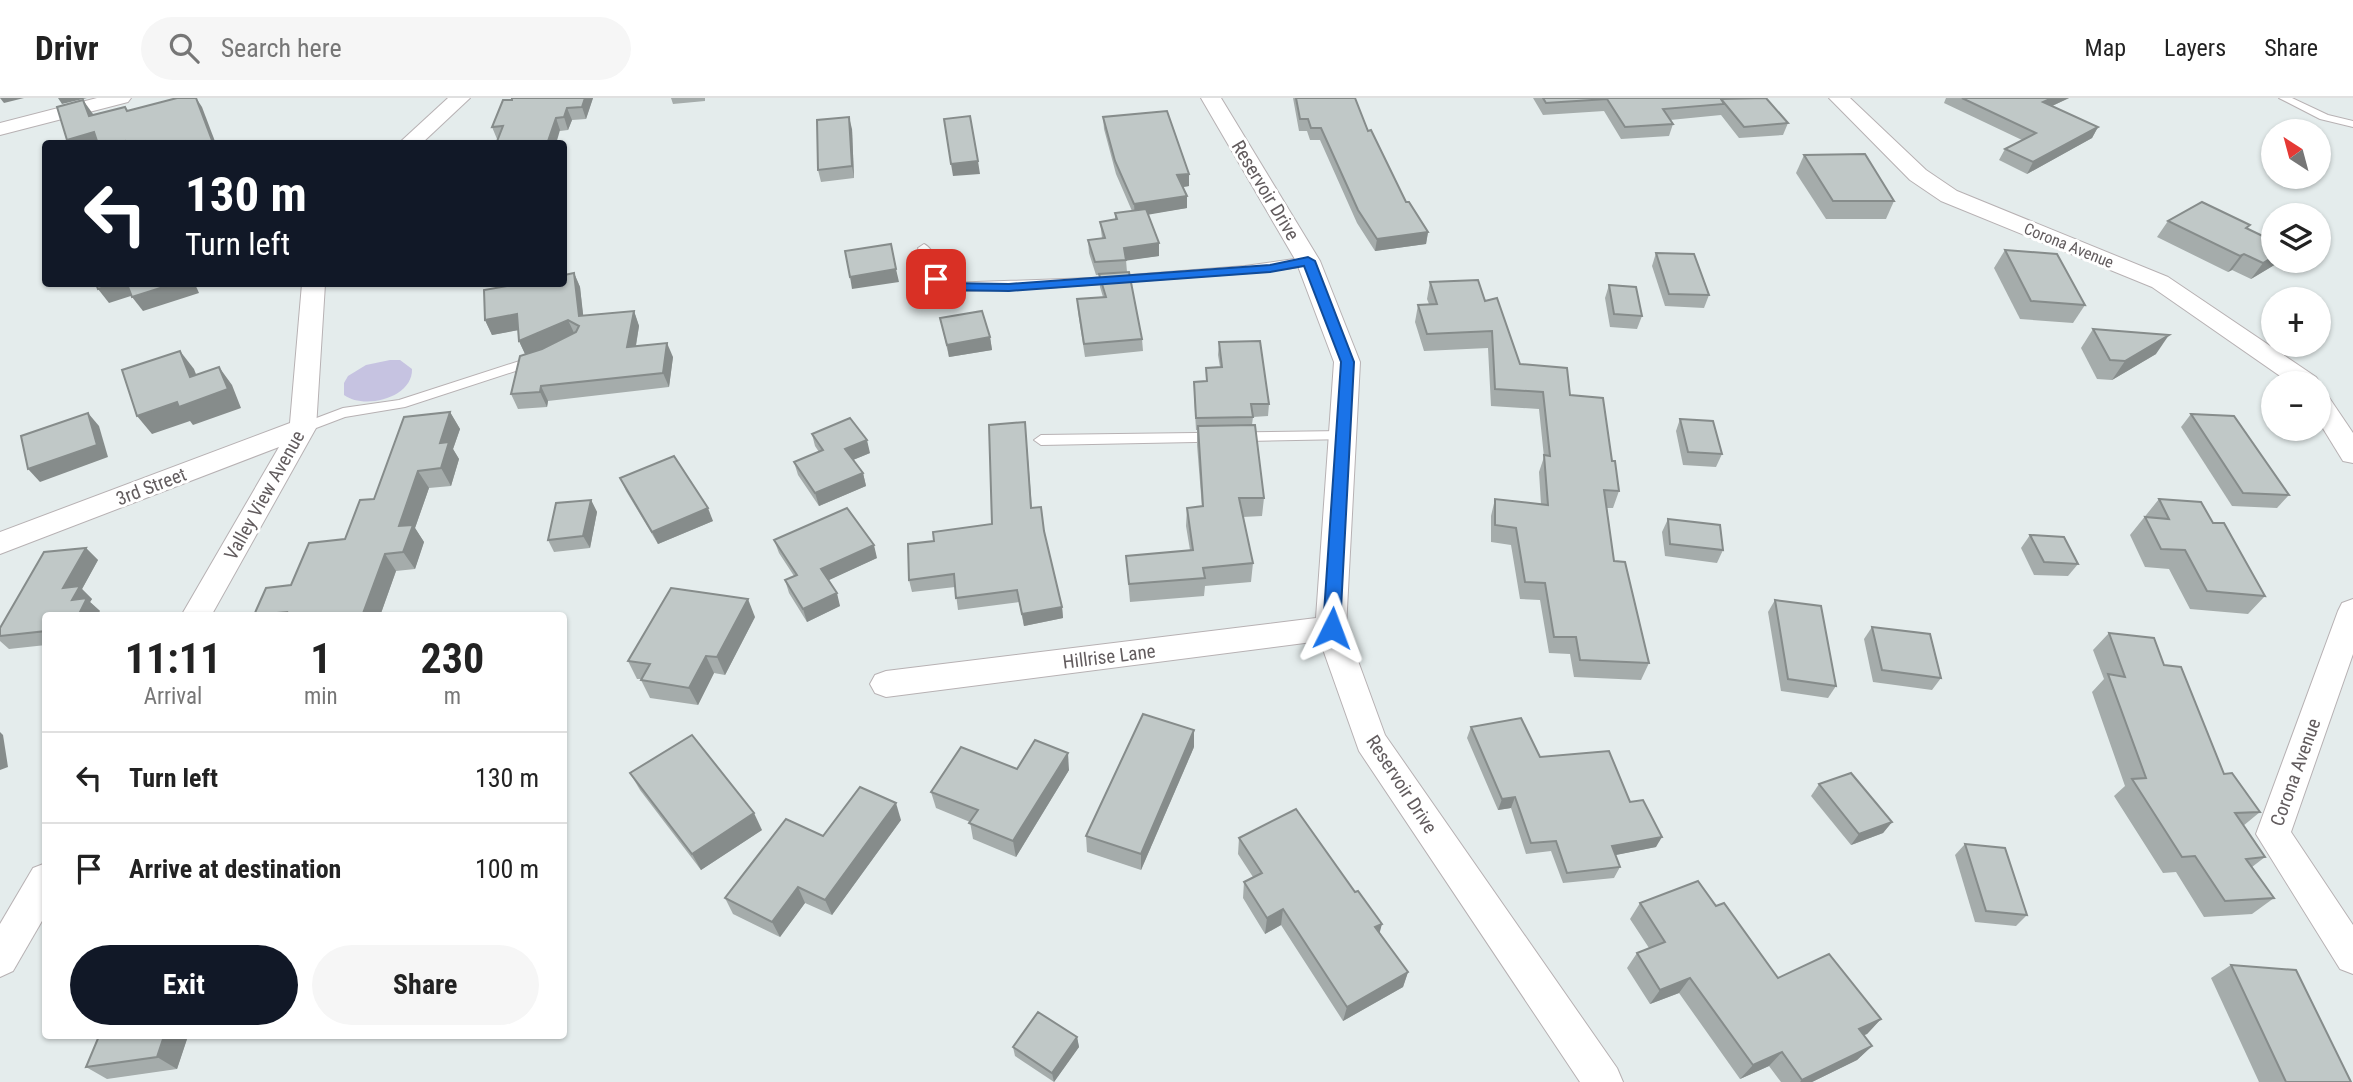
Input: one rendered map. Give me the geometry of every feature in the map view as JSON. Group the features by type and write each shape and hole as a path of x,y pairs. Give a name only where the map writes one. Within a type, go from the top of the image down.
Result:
{"street":[{"path":"0,129 121,98"},
{"path":"413,140 460,98"},
{"name":"Reservoir Drive","path":"1211,98 1308,261 1347,362 1332,628 1371,741 1604,1082"},
{"name":"Corona Avenue","path":"1839,98 1918,175 1949,196 2161,282 2289,371"},
{"name":"Valley View Avenue","path":"198,612 303,428 313,287"},
{"path":"2331,420 2353,453"},
{"name":"3rd Street","path":"0,543 303,428"},
{"name":"Corona Avenue","path":"2353,611 2273,834 2353,957"},
{"name":"Hillrise Lane","path":"886,684 1332,628"},
{"path":"0,958 42,886"}],"lane":[{"path":"2284,98 2324,117 2353,124"},
{"path":"925,248 936,279 944,287 1009,288 1089,283 1270,269 1308,261"},
{"path":"303,428 343,413 400,404 551,354"},
{"path":"1041,440 1343,436"}],"shaded area":[{"path":"400,360 412,369 405,387 396,394 375,401 363,401 344,395 344,383 348,376 366,365"}],"building":[{"path":"177,98 196,98 212,140 97,140 94,132 67,140 57,107 83,100 89,116 125,107 127,111"},
{"path":"585,98 582,107 567,108 564,117 556,118 548,140 498,140 503,126 492,127 503,100"},
{"path":"1296,98 1355,98 1368,131 1371,130 1406,202 1409,202 1428,232 1377,239 1358,210 1321,128 1311,128 1308,119 1300,119"},
{"path":"1543,98 1721,98 1724,104 1663,109 1673,124 1625,127 1607,99 1546,103"},
{"path":"1766,98 1788,123 1744,127 1721,99"},
{"path":"1962,98 2052,98 2043,102 2098,127 2033,162 2005,149 2036,133"},
{"path":"1167,111 1189,174 1177,175 1187,196 1134,204 1115,161 1103,117"},
{"path":"970,116 978,161 951,164 944,119"},
{"path":"849,117 852,166 818,170 817,120"},
{"path":"1865,154 1894,201 1833,201 1804,155"},
{"path":"2202,202 2250,225 2246,228 2261,235 2261,262 2244,254 2240,256 2168,221"},
{"path":"1146,209 1159,243 1124,248 1126,260 1095,262 1088,240 1105,238 1100,222 1117,219 1115,213"},
{"path":"891,244 896,269 850,277 845,251"},
{"path":"2005,250 2057,254 2085,305 2031,301"},
{"path":"1656,253 1694,254 1709,295 1669,294"},
{"path":"1129,272 1142,339 1084,344 1077,299 1106,297 1099,274"},
{"path":"574,273 579,316 634,311 627,347 667,343 663,373 541,386 540,392 511,394 520,356 542,349 576,332 579,326 568,320 519,341 517,314 485,320 484,290 501,287 567,287 567,274"},
{"path":"1478,280 1485,301 1497,298 1520,364 1567,368 1570,395 1603,398 1619,491 1604,490 1614,561 1625,562 1649,663 1580,660 1576,637 1554,637 1545,583 1525,582 1516,528 1495,525 1495,499 1548,505 1544,455 1550,456 1543,392 1495,389 1492,331 1427,334 1418,305 1437,304 1430,282"},
{"path":"1609,285 1636,287 1642,316 1614,314"},
{"path":"128,287 164,287 132,297"},
{"path":"982,311 990,337 947,345 940,318"},
{"path":"2093,329 2169,335 2125,361 2110,360"},
{"path":"1260,341 1269,404 1251,404 1253,417 1196,418 1194,382 1207,381 1206,368 1222,367 1219,342"},
{"path":"180,351 190,377 219,367 228,389 179,407 177,402 137,416 122,370"},
{"path":"450,412 440,443 449,442 441,468 418,471 399,526 413,525 403,552 385,554 363,612 255,612 266,588 291,585 309,543 345,539 360,500 374,499 404,417"},
{"path":"88,413 97,445 28,469 21,436"},
{"path":"2191,414 2234,416 2289,495 2243,493"},
{"path":"850,418 867,440 845,449 863,473 815,493 794,462 823,450 812,434"},
{"path":"1680,419 1713,421 1722,454 1688,452"},
{"path":"1025,422 1031,508 1041,507 1062,607 1022,614 1017,590 956,598 954,574 909,580 908,544 934,541 933,532 992,524 989,425"},
{"path":"1255,425 1264,498 1239,498 1253,563 1203,568 1205,578 1129,584 1126,556 1193,550 1187,508 1203,506 1198,426"},
{"path":"674,456 708,508 652,532 620,478"},
{"path":"2159,499 2201,502 2213,523 2224,523 2265,596 2207,591 2185,550 2161,549 2145,517 2169,519"},
{"path":"591,500 583,536 548,540 556,503"},
{"path":"847,508 874,545 821,569 837,593 803,609 785,580 797,575 774,540"},
{"path":"1668,519 1720,525 1723,550 1670,544"},
{"path":"2030,535 2064,537 2078,564 2044,562"},
{"path":"86,548 63,588 80,586 72,600 87,598 80,612 42,612 42,631 0,636 0,628 44,552"},
{"path":"671,588 748,599 717,657 706,656 689,688 641,680 650,664 628,661"},
{"path":"1775,600 1821,606 1836,686 1788,679"},
{"path":"1872,627 1930,634 1941,678 1882,670"},
{"path":"2109,633 2154,638 2164,665 2181,667 2224,774 2232,773 2260,812 2235,813 2265,857 2246,859 2274,898 2225,901 2195,856 2182,857 2132,779 2146,778 2108,674 2125,677"},
{"path":"1143,714 1194,730 1141,854 1086,836"},
{"path":"1521,718 1540,757 1609,751 1630,802 1643,800 1662,837 1612,846 1620,867 1567,873 1556,841 1531,843 1515,797 1502,799 1471,727"},
{"path":"692,735 754,813 692,854 630,773"},
{"path":"1035,740 1068,753 1013,841 969,823 978,810 931,792 961,747 1017,769"},
{"path":"1851,773 1892,822 1859,834 1819,784"},
{"path":"860,787 896,803 825,900 798,887 772,922 725,898 786,819 823,836"},
{"path":"1296,809 1355,892 1358,891 1382,924 1375,927 1408,972 1347,1007 1283,909 1267,918 1244,882 1262,873 1239,838"},
{"path":"1965,844 2005,848 2027,915 1986,911"},
{"path":"1698,881 1716,906 1724,903 1778,978 1829,954 1881,1019 1859,1029 1872,1046 1802,1080 1782,1052 1753,1065 1690,978 1660,990 1637,953 1665,942 1640,903"},
{"path":"2231,965 2296,970 2351,1082 2286,1082"},
{"path":"1038,1012 1077,1037 1052,1073 1013,1047"},
{"path":"98,1039 163,1039 157,1057 86,1067"}],"route":[{"path":"936,279 944,287 1009,288 1270,269 1308,261 1347,362 1332,628"}]}
